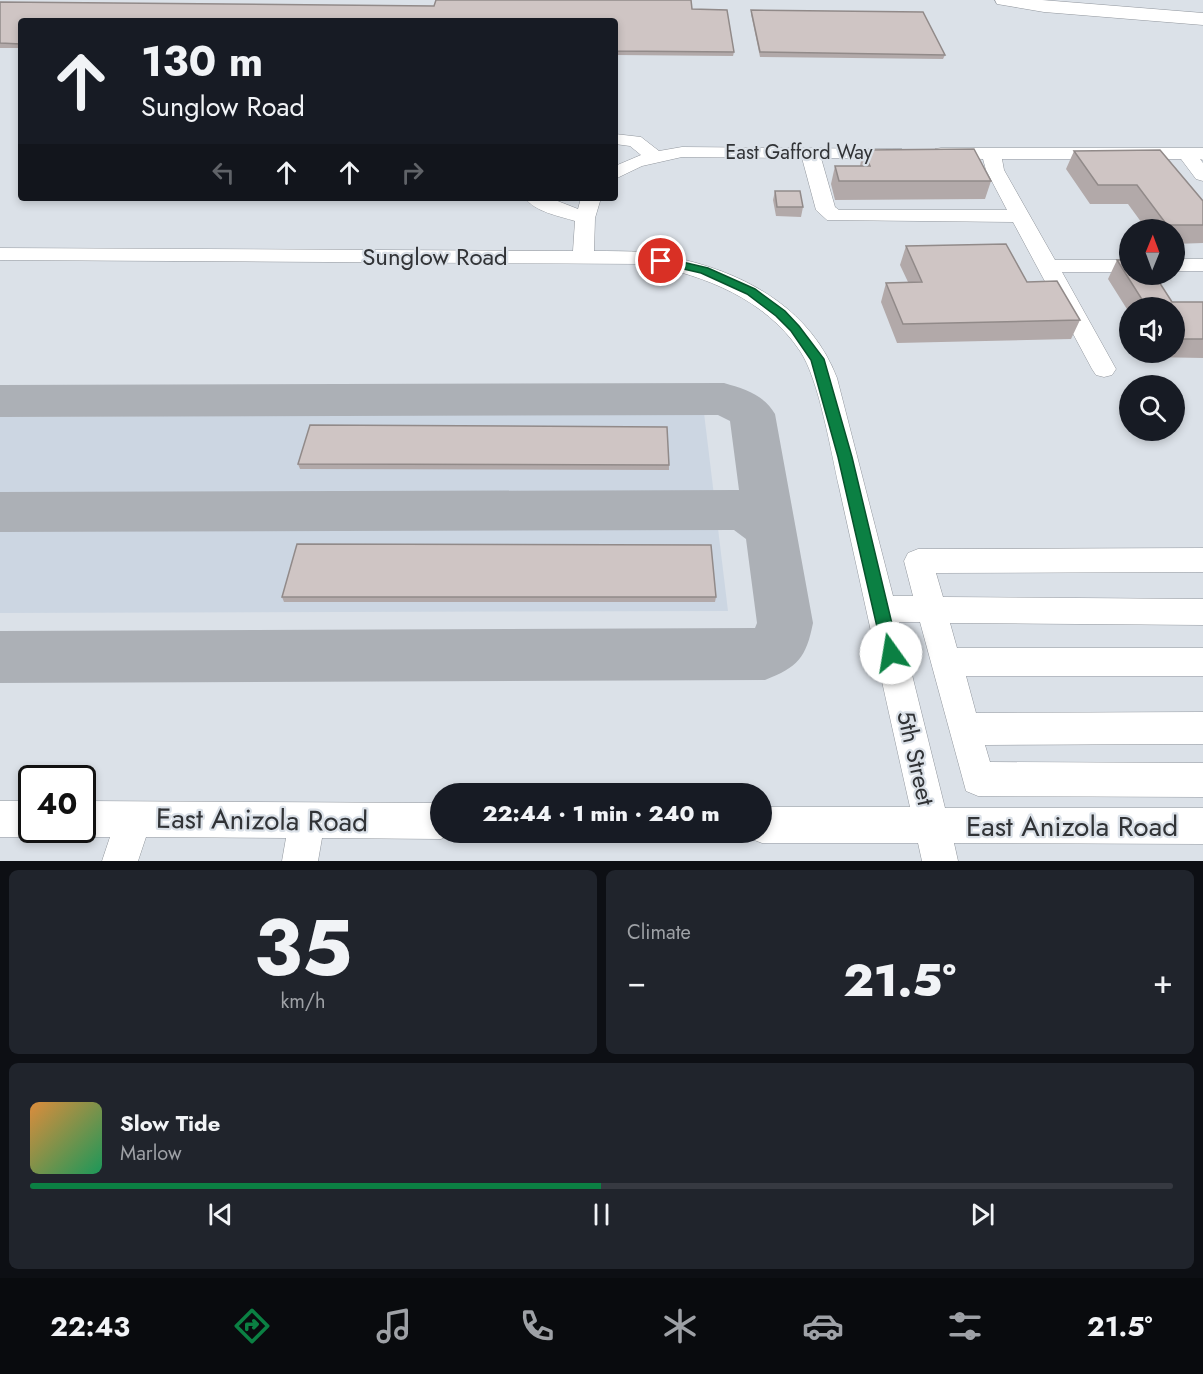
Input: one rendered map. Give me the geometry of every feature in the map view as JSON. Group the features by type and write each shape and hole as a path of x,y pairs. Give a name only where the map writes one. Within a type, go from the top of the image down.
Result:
{"main road":[{"path":"1004,0 1044,6 1203,20"},
{"path":"1119,0 1203,7"}],"street":[{"path":"618,139 635,141 655,157"},
{"name":"East Gafford Way","path":"618,171 636,162 682,152 1194,154"},
{"path":"810,152 826,210 834,216 1020,216"},
{"path":"991,153 995,170 1104,369"},
{"path":"1194,154 1203,175"},
{"path":"541,201 556,209 585,218"},
{"path":"583,257 585,218 590,201"},
{"name":"Sunglow Road","path":"0,254 646,258 676,263 727,279 751,292 780,314 808,344 824,375"},
{"path":"1185,265 1203,265"},
{"path":"1047,266 1119,266"},
{"name":"5th Street","path":"824,375 940,861"},
{"path":"1203,560 918,561 978,779 1203,780"},
{"path":"881,609 1203,612"},
{"path":"946,662 1203,662"},
{"path":"964,729 1203,728"},
{"path":"0,819 18,819"},
{"name":"East Anizola Road","path":"96,819 430,822"},
{"path":"120,861 134,819"},
{"path":"300,861 308,820"},
{"name":"East Anizola Road","path":"772,825 1203,826"}],"shaded area":[{"path":"704,413 728,611 0,613 0,417"}],"building":[{"path":"436,0 691,0 692,9 727,10 734,52 618,51 618,18 18,18 18,44 0,43 0,2 434,6"},
{"path":"751,10 923,12 945,55 760,52"},
{"path":"974,149 991,181 839,181 835,166 870,166 863,150"},
{"path":"1160,150 1203,201 1203,225 1185,225 1185,219 1162,219 1137,185 1098,185 1074,151"},
{"path":"775,191 800,191 803,207 777,207"},
{"path":"1006,244 1027,282 1057,281 1080,320 903,324 886,283 922,282 906,246"},
{"path":"1133,285 1161,285 1169,297 1140,297"},
{"path":"1185,302 1203,302 1203,339 1185,339"},
{"path":"310,425 667,427 669,465 298,464"},
{"path":"297,544 711,545 716,597 282,597"}],"taxiway":[{"path":"0,401 724,399 752,414 771,532"},
{"path":"0,512 740,510 758,519 771,532"},
{"path":"0,657 765,654 781,642 785,623 771,532"}],"route":[{"path":"661,261 704,270 751,292 795,328 818,359 845,457 891,653"}]}
